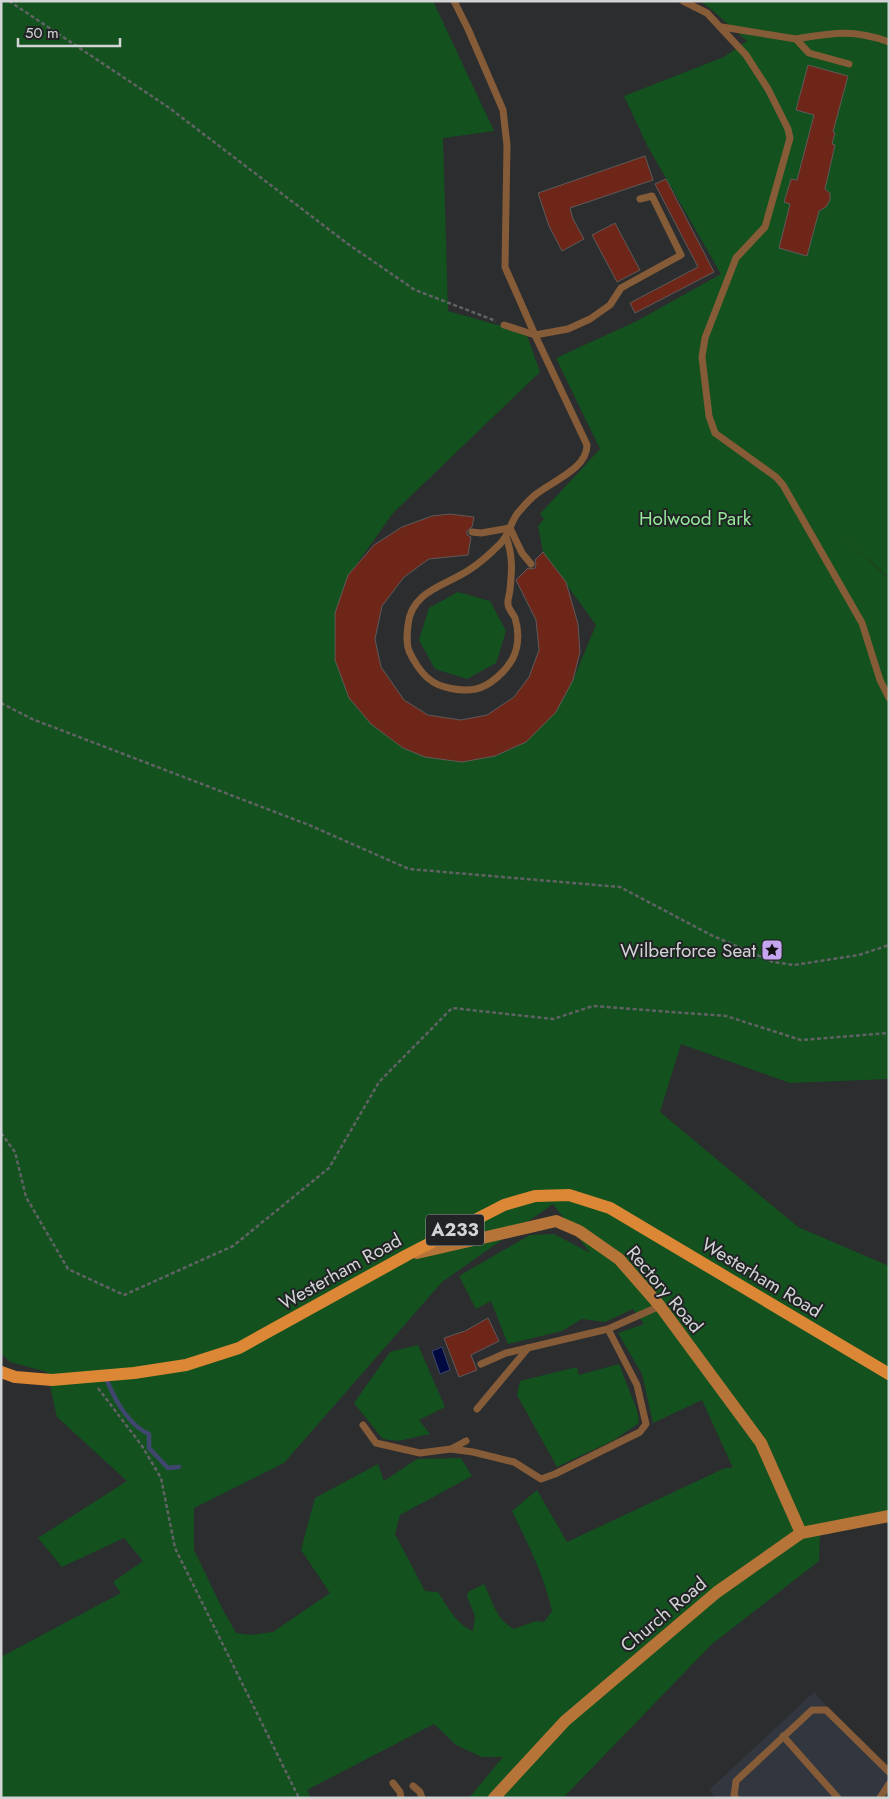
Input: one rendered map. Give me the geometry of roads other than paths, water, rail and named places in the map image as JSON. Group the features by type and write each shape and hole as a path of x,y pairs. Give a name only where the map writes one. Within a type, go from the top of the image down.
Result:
{"main road":[{"name":"Westerham Road","path":"1,1372 15,1377 52,1380 134,1373 186,1365 239,1348 407,1255 504,1205 535,1196 569,1195 610,1208 889,1374"}],"street":[{"name":"Rectory Road","path":"407,1255 556,1222 579,1231 619,1259 660,1306 760,1443 801,1532"},
{"name":"Church Road","path":"494,1798 565,1721 717,1592 801,1532 889,1516"}],"lane":[{"path":"454,1 503,110 506,145 505,268 587,445 587,454 580,463 535,495 517,515 506,537 484,559 468,571 426,592 414,604 408,620 406,636 409,650 417,666 429,680 460,690 476,689 504,672 513,657 518,630 508,605 512,565 511,550 506,537"},
{"path":"683,1 707,13 746,55 764,82 788,129 790,138 765,227 736,258 705,338 702,357 709,416 715,432 776,476 783,485 862,623 880,680 889,698"},
{"path":"721,27 796,39 855,33 889,42"},
{"path":"796,39 809,53 849,64"},
{"path":"504,325 535,335 568,329 590,319 610,305 621,288 681,255 652,196 640,199"},
{"path":"472,532 481,533 510,528"},
{"path":"510,528 522,553 531,564"},
{"path":"481,1364 506,1353 608,1329 660,1306"},
{"path":"363,1425 376,1443 420,1453 451,1449 473,1452 514,1462 541,1479 555,1474 640,1432 646,1424 637,1384 608,1329"},
{"path":"477,1410 528,1347"},
{"path":"451,1449 466,1441"},
{"path":"736,1798 734,1796 736,1781 812,1710 826,1710 889,1772"},
{"path":"783,1736 838,1798"},
{"path":"393,1783 400,1792 401,1798"},
{"path":"880,1798 889,1784"},
{"path":"413,1786 420,1792 422,1798"}],"waterway":[{"path":"106,1378 113,1394 128,1418 141,1430 149,1434 149,1448 168,1468 179,1467"}],"place":[{"name":"Wilberforce Seat","path":"772,950"}],"park label":[{"name":"Holwood Park","path":"695,518"}]}
